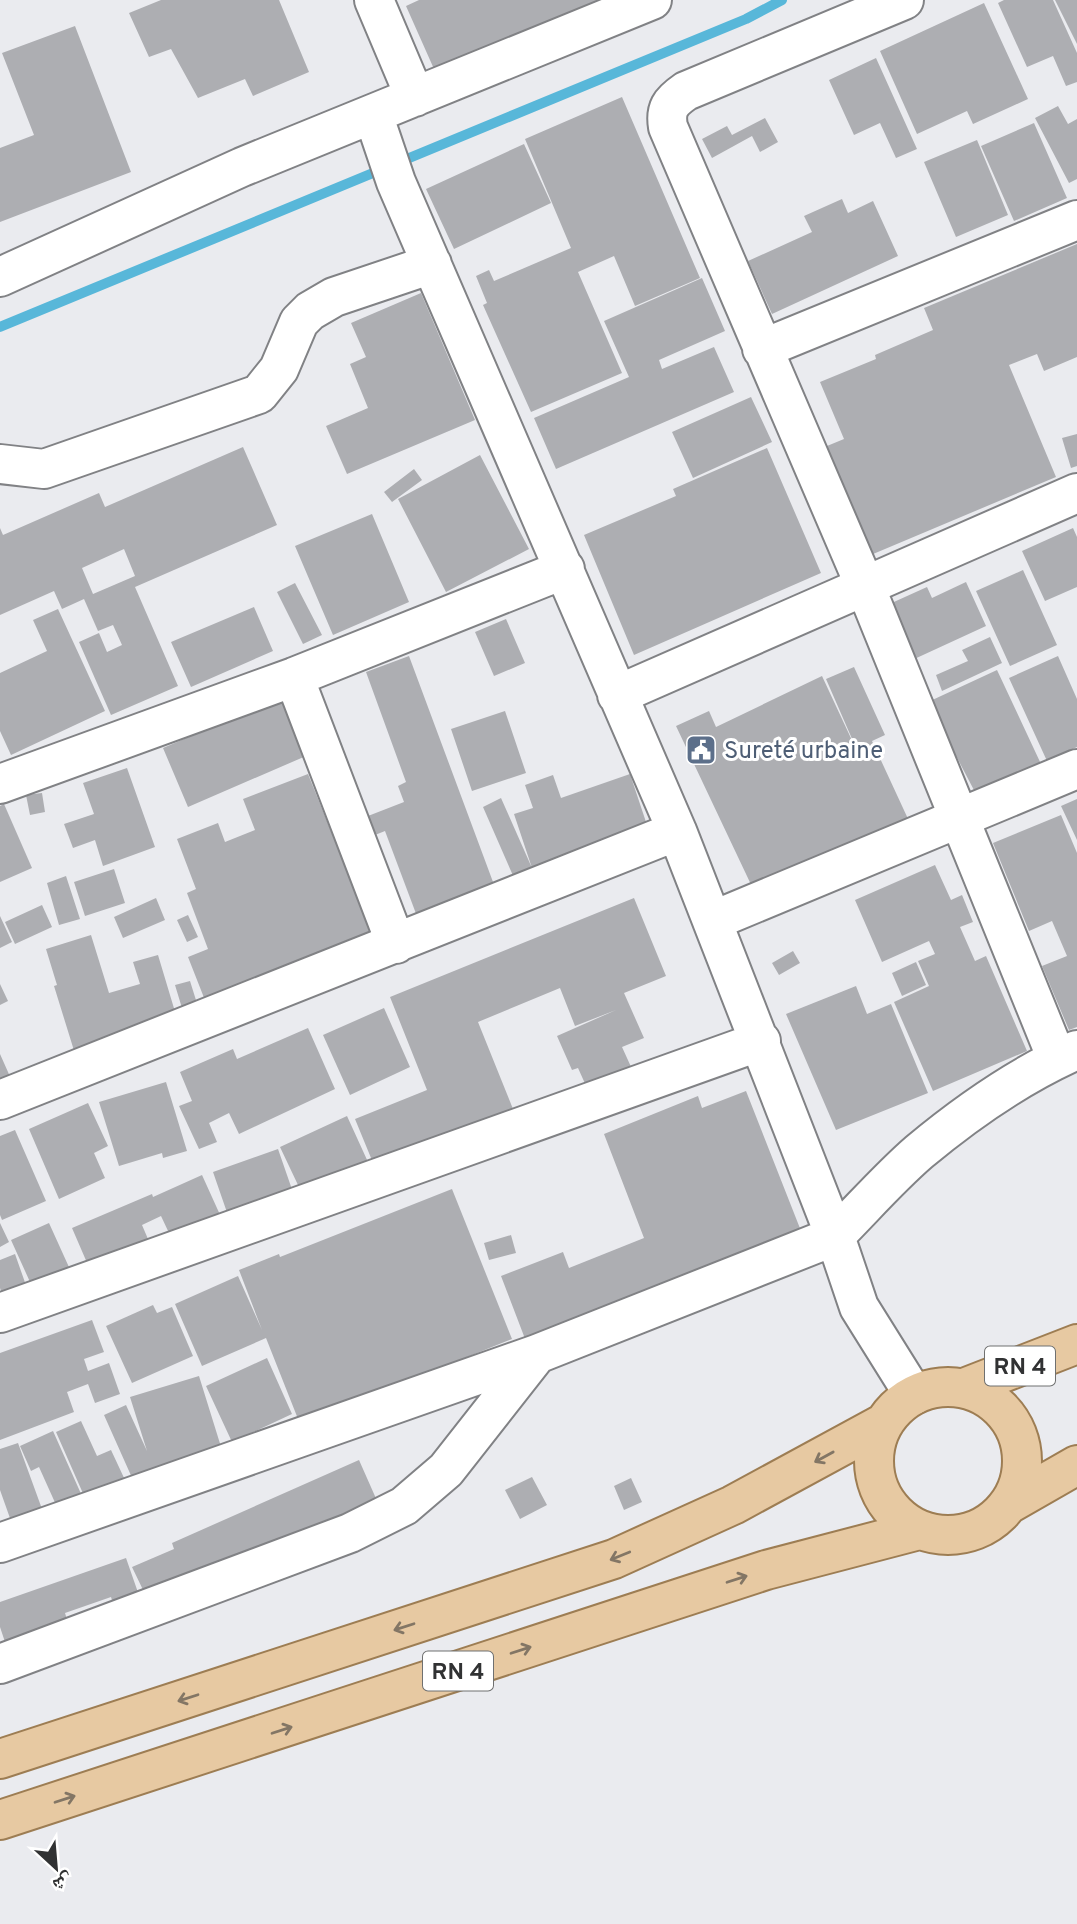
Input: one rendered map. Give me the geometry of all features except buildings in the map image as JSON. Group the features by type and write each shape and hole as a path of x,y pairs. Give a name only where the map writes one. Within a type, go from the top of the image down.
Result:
{"main road":[{"name":"RN 4","path":"964,1388 1077,1344"},
{"path":"1009,1504 1019,1482 1022,1458 1018,1434 1005,1413 986,1397 964,1388 930,1389 914,1395 897,1407 884,1423 876,1440 874,1476 880,1494 890,1509 919,1531 958,1535 978,1530 995,1519 1009,1504 1077,1465"},
{"name":"RN 4","path":"0,1759 614,1559 733,1505 884,1423"},
{"name":"RN 4","path":"0,1820 754,1573 919,1531"}],"street":[{"path":"374,0 415,97"},
{"path":"0,277 242,167 652,0"},
{"path":"0,1543 537,1354 835,1236 917,1154 966,1114 1067,1055 959,818 865,586 668,127 666,110 674,99 685,92 904,0"},
{"path":"373,114 396,182 677,831 761,1041 859,1307 914,1395"},
{"path":"762,349 1077,220"},
{"path":"0,464 44,469 258,394 279,369 299,321 310,311 334,298 432,264"},
{"path":"617,695 1077,493"},
{"path":"0,784 294,677 565,569"},
{"path":"294,677 396,944"},
{"path":"712,921 1077,769"},
{"path":"0,1100 677,831"},
{"path":"0,1313 761,1041"},
{"path":"0,1664 350,1534 404,1506 446,1470 537,1354"}],"waterway":[{"path":"0,327 746,19 782,0"}],"place":[{"name":"Sureté urbaine","path":"701,750"}]}
